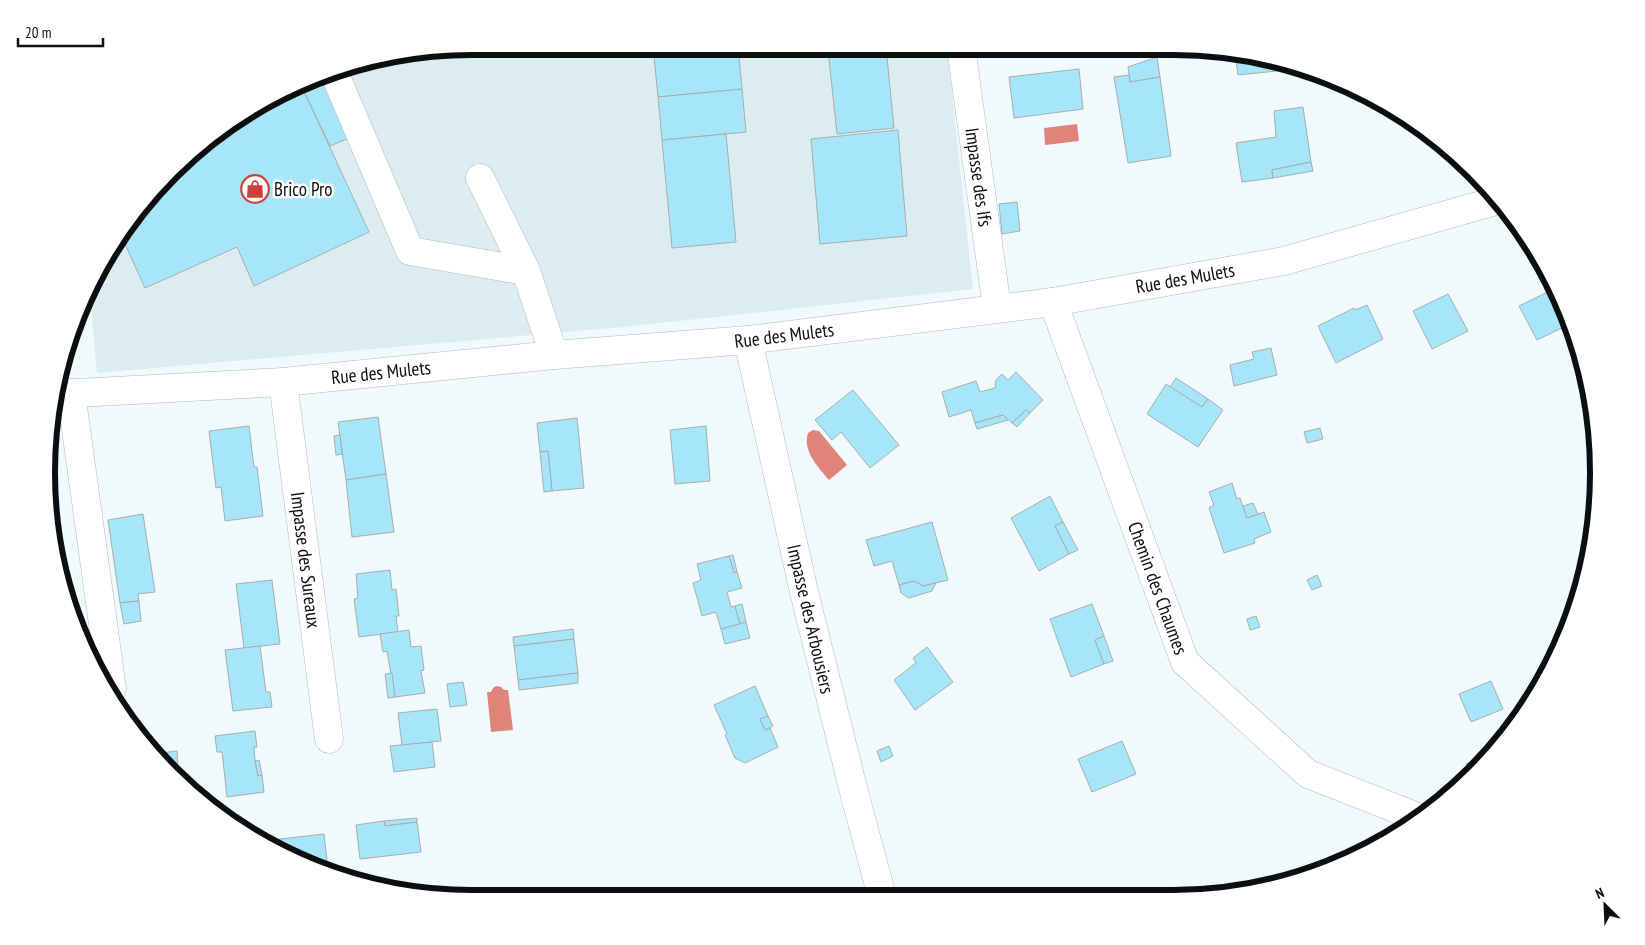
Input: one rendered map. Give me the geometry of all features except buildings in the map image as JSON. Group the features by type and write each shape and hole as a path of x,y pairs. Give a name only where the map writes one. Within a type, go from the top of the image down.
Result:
{"street":[{"name":"Impasse des Ifs","path":"962,55 998,308"},
{"path":"336,78 410,251 526,271"},
{"path":"480,178 526,271 554,355"},
{"name":"Rue des Mulets","path":"64,393 283,382 554,355 748,340 1052,302 1284,261 1490,202"},
{"name":"Chemin des Chaumes","path":"1052,302 1185,662 1308,774 1412,815"},
{"name":"Impasse des Arbousiers","path":"748,340 806,601 880,890"},
{"name":"Impasse des Sureaux","path":"283,382 329,739"},
{"path":"64,393 111,681"}],"shaded area":[{"path":"472,55 948,55 973,289 623,327 97,373 91,305 111,264 141,218 177,177 218,141 241,125 288,98 338,77 391,63 445,56"},
{"path":"1077,124 1079,141 1045,145 1044,128"},
{"path":"813,430 819,431 847,465 829,480 816,465 809,453 807,446 808,433"},
{"path":"496,686 508,690 513,730 491,732 487,692 491,692"}],"place":[{"name":"Brico Pro","path":"255,189"}]}
